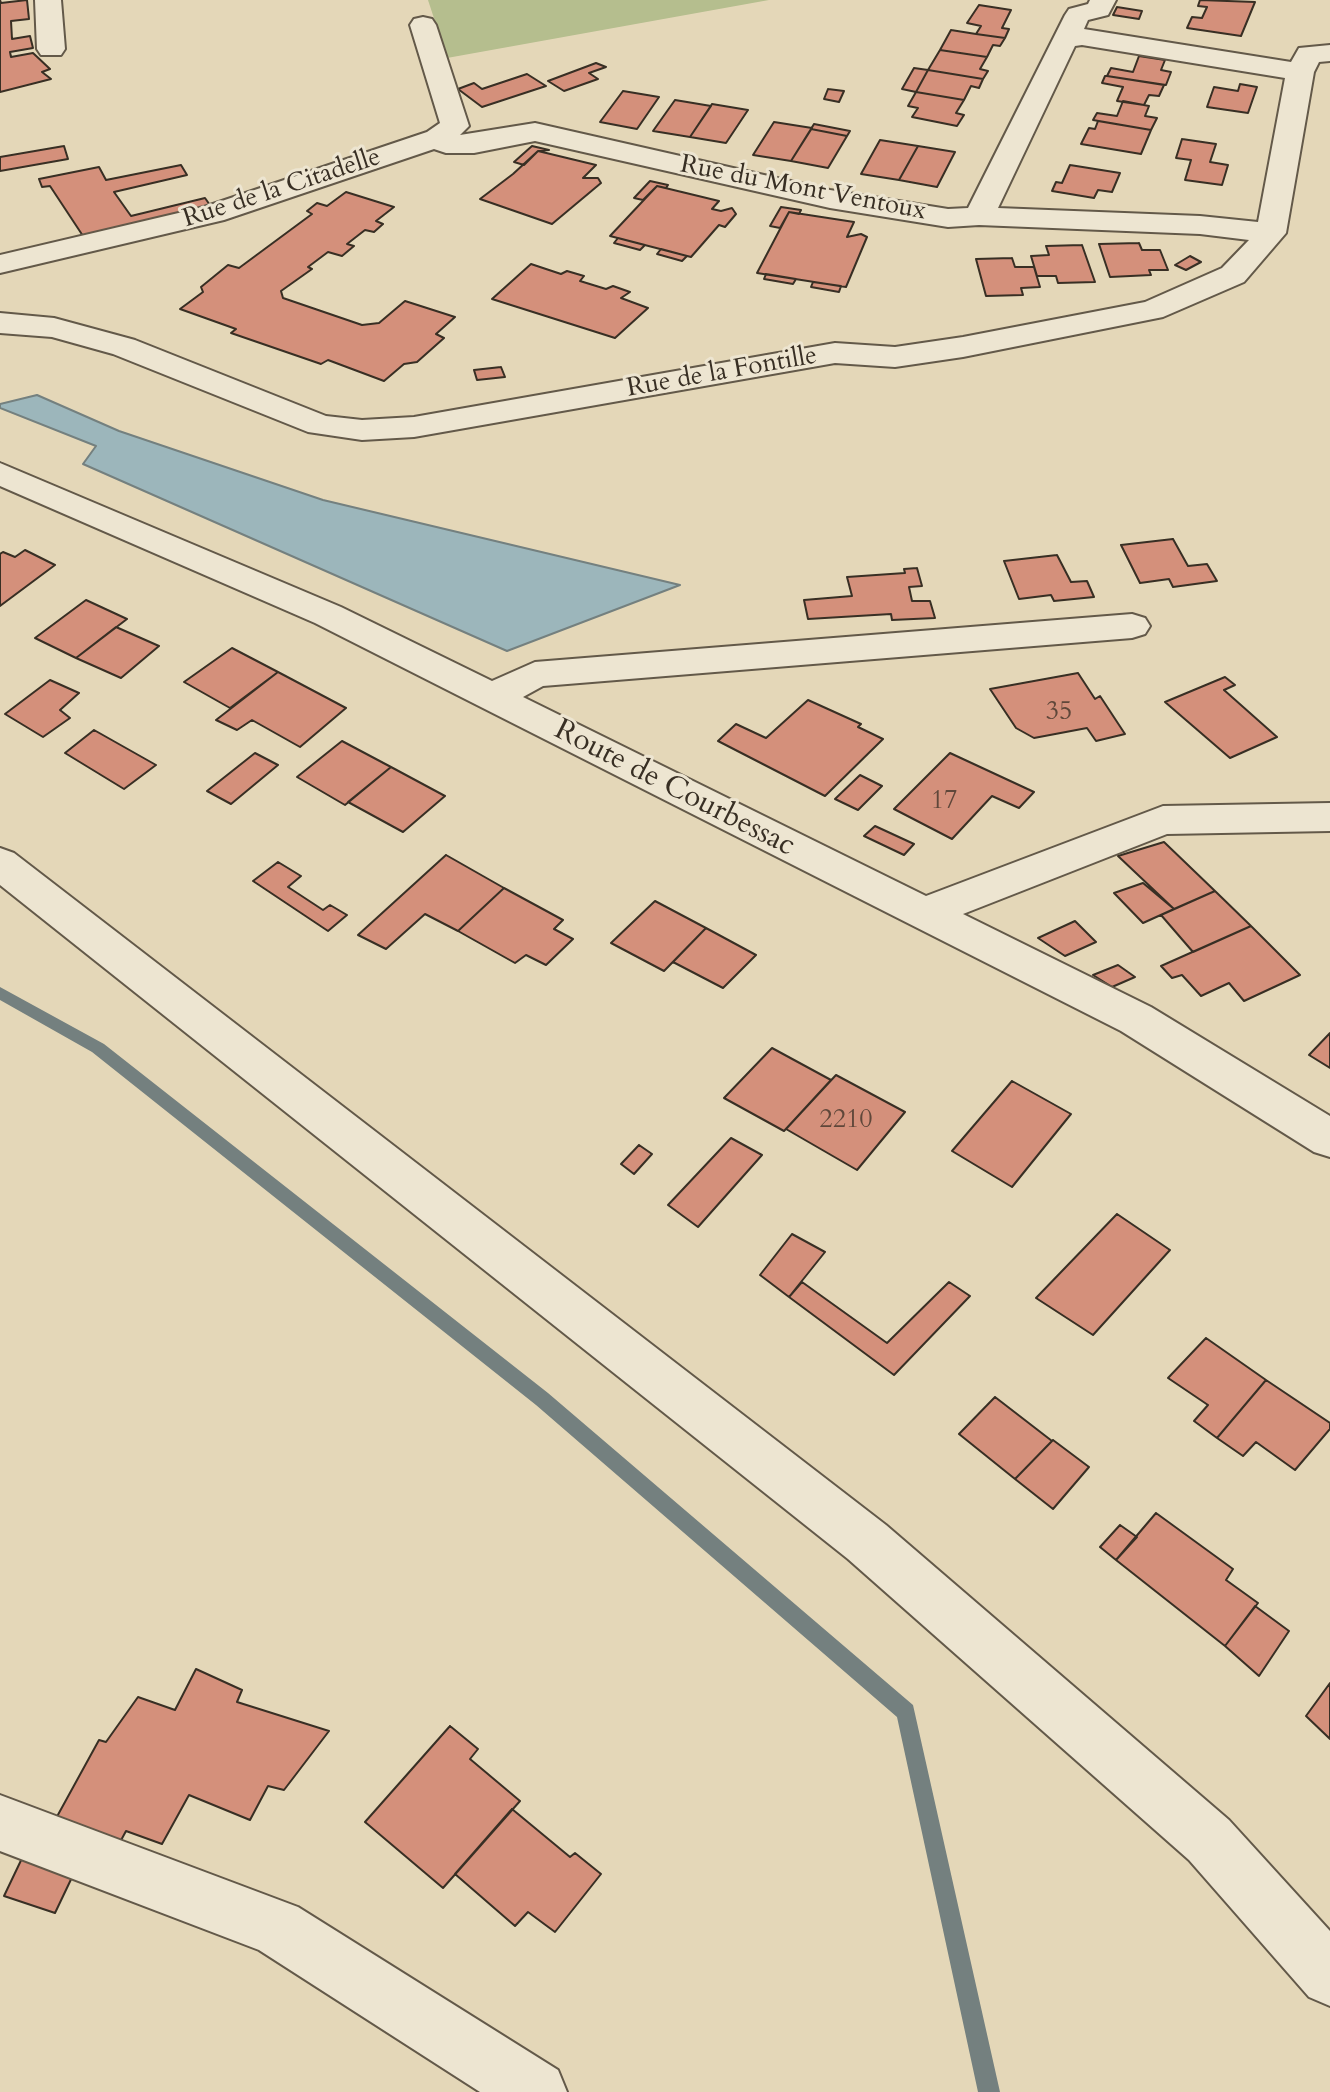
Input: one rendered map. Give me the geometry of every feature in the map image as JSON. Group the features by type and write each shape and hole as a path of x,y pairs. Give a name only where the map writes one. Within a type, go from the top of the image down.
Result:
{"street":[{"path":"48,0 51,49"},
{"path":"979,216 1069,18 1099,9 1103,0"},
{"path":"1069,18 1082,37 1300,72"},
{"path":"423,25 455,126 437,138"},
{"path":"1271,233 1300,72 1309,54 1330,53"},
{"name":"Rue du Mont Ventoux","path":"437,138 446,144 474,144 535,132 830,199 948,218 979,216 1200,225 1271,233"},
{"name":"Rue de la Citadelle","path":"0,264 213,214 437,138"},
{"name":"Rue de la Fontille","path":"0,323 54,328 124,347 320,425 362,430 414,427 821,355 895,357 1152,310 1233,275 1271,233"},
{"name":"Route de Courbessac","path":"0,473 328,615 1136,1019 1330,1139"},
{"path":"492,698 535,674 1132,626"},
{"path":"921,914 1163,820 1330,817"},
{"path":"0,863 867,1542 1209,1840 1330,1976"},
{"path":"0,1823 277,1928 536,2092"}],"green space":[{"path":"428,0 769,0 447,58"}],"water":[{"path":"37,395 119,431 323,500 680,585 507,651 83,464 96,446 0,408 0,404"}],"building":[{"path":"0,0 1,3 27,0 29,19 11,21 12,39 30,36 33,48 10,52 11,57 33,53 50,69 42,72 51,79 0,92"},
{"path":"1200,0 1255,2 1241,36 1187,28 1192,17 1202,18 1207,7 1198,6"},
{"path":"979,5 1011,10 1002,28 1009,29 1005,38 976,34 981,26 967,23"},
{"path":"1117,7 1142,11 1139,19 1113,15"},
{"path":"951,30 1005,38 1000,46 993,45 987,57 940,50"},
{"path":"940,50 987,57 980,69 988,71 983,79 928,70"},
{"path":"1139,56 1165,60 1161,70 1171,72 1166,85 1107,76 1111,68 1133,72"},
{"path":"596,63 606,67 589,73 598,79 564,91 548,81"},
{"path":"914,68 928,70 916,92 902,89"},
{"path":"928,70 983,79 979,88 971,86 964,100 916,92"},
{"path":"527,74 546,86 482,107 458,89 474,83 482,89"},
{"path":"1105,76 1164,85 1159,96 1149,95 1144,105 1117,101 1123,87 1102,83"},
{"path":"1240,84 1257,87 1248,113 1207,107 1214,87 1238,91"},
{"path":"828,89 844,91 839,102 824,99"},
{"path":"623,91 659,97 637,129 600,122"},
{"path":"916,92 964,100 956,113 964,115 957,126 912,117 918,108 908,106"},
{"path":"675,100 711,106 690,137 653,131"},
{"path":"1123,101 1149,106 1145,116 1157,118 1151,130 1093,120 1097,113 1117,116"},
{"path":"712,104 748,110 726,143 690,137"},
{"path":"1098,121 1151,130 1141,154 1081,144 1089,128 1095,129"},
{"path":"774,122 812,128 791,161 753,155"},
{"path":"814,124 850,131 847,136 811,129"},
{"path":"811,129 847,136 828,168 791,161"},
{"path":"1182,139 1216,144 1210,162 1228,165 1222,185 1185,180 1191,160 1176,158"},
{"path":"880,140 918,146 899,180 861,174"},
{"path":"64,146 68,159 0,171 0,157"},
{"path":"532,146 549,150 538,151 524,165 514,162"},
{"path":"918,146 955,152 937,187 899,180"},
{"path":"538,151 596,165 583,178 598,178 601,183 552,224 480,199 513,174"},
{"path":"181,165 187,175 114,192 131,216 205,198 212,208 85,239 50,186 42,187 39,179 99,167 106,180"},
{"path":"1070,165 1120,173 1112,192 1098,190 1094,198 1052,191 1056,182 1062,183"},
{"path":"650,181 668,185 666,188 657,186 643,200 634,198"},
{"path":"657,186 719,201 712,209 721,211 732,208 736,214 725,227 719,225 691,257 610,236"},
{"path":"346,192 394,207 376,221 383,224 374,232 365,230 347,244 354,246 342,256 328,252 308,267 312,269 281,291 283,298 362,325 379,323 405,301 455,317 436,334 444,338 417,362 404,364 384,381 328,360 321,364 231,333 236,329 180,309 203,292 201,287 228,265 239,268 312,214 307,211 317,203 327,206"},
{"path":"781,207 801,210 799,214 789,212 780,228 770,226"},
{"path":"789,212 854,222 847,237 861,234 867,237 846,287 757,273"},
{"path":"618,238 645,245 640,250 614,243"},
{"path":"1139,243 1142,250 1160,250 1168,270 1149,270 1151,275 1110,277 1099,244"},
{"path":"1082,245 1095,282 1058,283 1056,276 1037,276 1031,256 1049,255 1046,246"},
{"path":"661,249 687,256 682,261 657,254"},
{"path":"1190,256 1201,262 1186,270 1175,265"},
{"path":"1012,258 1015,267 1034,267 1040,287 1021,288 1023,295 986,296 976,259"},
{"path":"531,264 561,274 567,271 584,276 580,281 606,289 613,286 630,292 621,298 648,308 615,338 492,299"},
{"path":"766,274 796,279 793,284 764,279"},
{"path":"813,282 841,286 839,292 811,287"},
{"path":"501,367 505,377 477,380 474,370"},
{"path":"1173,539 1188,566 1207,564 1217,581 1173,587 1169,579 1140,583 1121,545"},
{"path":"25,550 55,565 0,606 0,554 3,552 15,557"},
{"path":"1057,555 1071,582 1087,581 1094,597 1054,601 1051,595 1019,599 1004,561"},
{"path":"917,568 922,586 909,587 912,601 930,601 935,618 892,620 891,614 808,619 804,600 852,596 847,577 905,573 904,569"},
{"path":"86,600 127,619 76,658 35,638"},
{"path":"116,627 159,646 121,678 76,658"},
{"path":"232,648 278,672 230,708 184,682"},
{"path":"278,672 346,708 300,747 252,720 237,730 216,720"},
{"path":"1078,673 1095,699 1100,696 1125,734 1096,741 1087,728 1034,738 1016,728 990,689"},
{"path":"1225,677 1235,685 1224,690 1277,737 1230,758 1165,702"},
{"path":"50,680 79,693 60,710 70,718 43,737 5,714"},
{"path":"808,700 861,724 858,727 883,739 825,796 718,741 736,724 766,738"},
{"path":"94,730 156,765 124,789 65,753"},
{"path":"342,741 391,767 345,805 297,777"},
{"path":"255,753 278,765 231,804 207,791"},
{"path":"950,753 1034,792 1019,808 992,796 952,839 894,809"},
{"path":"391,767 445,796 403,832 348,802"},
{"path":"860,775 882,786 858,810 835,799"},
{"path":"875,826 914,844 904,855 864,836"},
{"path":"1164,842 1215,891 1174,909 1118,856"},
{"path":"446,855 504,888 458,931 425,914 386,949 358,935"},
{"path":"278,862 301,876 288,887 323,910 330,905 347,915 328,931 253,881"},
{"path":"1143,883 1174,909 1143,923 1114,893"},
{"path":"504,888 563,920 554,929 573,939 546,965 526,955 515,963 458,931"},
{"path":"1215,891 1251,926 1193,952 1161,915"},
{"path":"655,901 706,928 664,971 611,943"},
{"path":"1075,921 1096,942 1065,956 1038,938"},
{"path":"1251,926 1300,975 1244,1001 1229,983 1201,996 1182,975 1172,978 1161,966"},
{"path":"706,928 756,955 723,988 673,962"},
{"path":"1118,965 1135,977 1112,987 1093,975"},
{"path":"1330,1033 1330,1068 1309,1055"},
{"path":"772,1048 831,1080 784,1131 724,1098"},
{"path":"836,1075 905,1112 857,1170 786,1129"},
{"path":"1012,1081 1071,1114 1012,1187 952,1151"},
{"path":"731,1138 762,1155 698,1227 668,1205"},
{"path":"639,1145 652,1154 634,1174 621,1164"},
{"path":"1117,1214 1170,1250 1093,1335 1036,1298"},
{"path":"792,1234 825,1252 789,1297 760,1275"},
{"path":"802,1282 887,1343 949,1282 970,1296 894,1375 789,1297"},
{"path":"1206,1338 1266,1380 1217,1438 1194,1421 1208,1405 1168,1378"},
{"path":"1266,1380 1330,1423 1330,1429 1295,1470 1256,1442 1243,1456 1217,1438"},
{"path":"995,1397 1052,1441 1015,1479 959,1434"},
{"path":"1053,1440 1089,1467 1053,1509 1015,1479"},
{"path":"1156,1513 1233,1569 1226,1580 1258,1603 1225,1646 1116,1560"},
{"path":"1120,1525 1137,1537 1116,1560 1100,1547"},
{"path":"1255,1606 1289,1631 1259,1676 1225,1646"},
{"path":"196,1669 242,1690 237,1702 329,1731 284,1790 268,1786 250,1820 189,1795 162,1844 126,1831 119,1844 54,1822 99,1740 106,1742 138,1697 175,1710"},
{"path":"1330,1683 1330,1739 1306,1716"},
{"path":"450,1726 478,1749 470,1759 520,1801 443,1888 365,1822"},
{"path":"512,1809 570,1857 575,1853 601,1874 555,1932 528,1912 515,1926 455,1874"},
{"path":"25,1852 75,1871 55,1913 4,1896"}],"waterway":[{"path":"0,993 98,1048 542,1399 906,1712 989,2092"}]}
